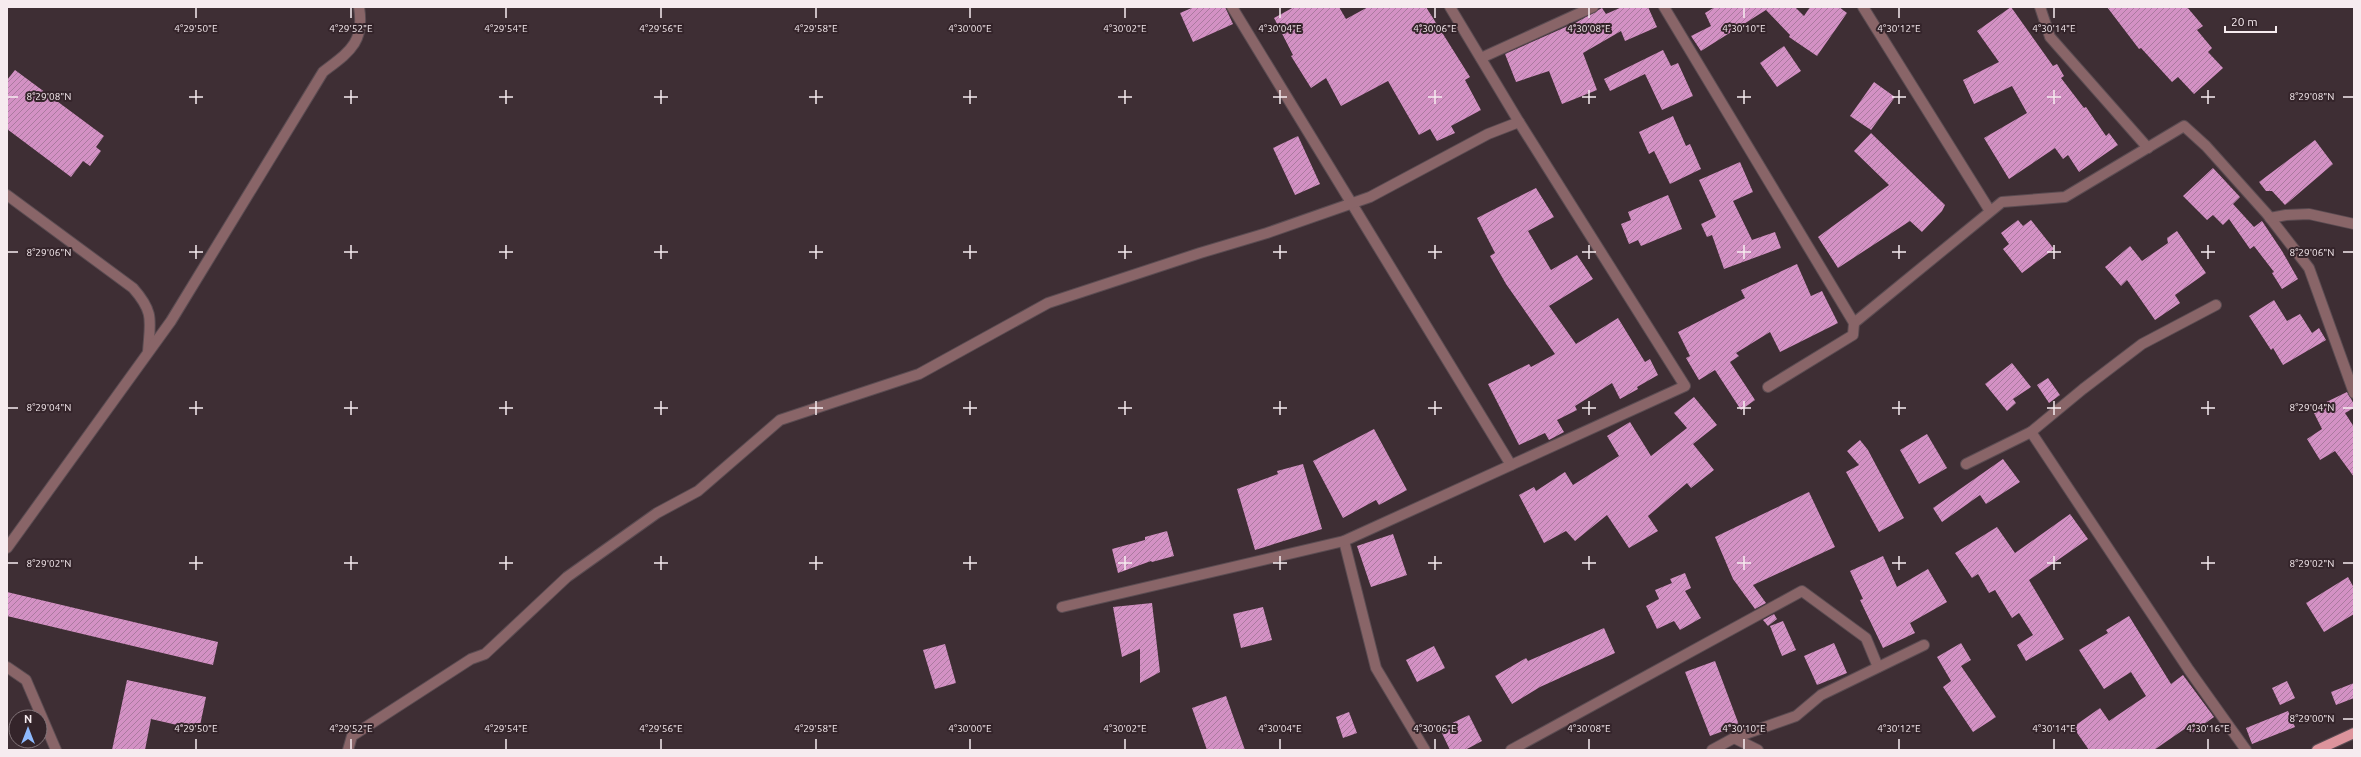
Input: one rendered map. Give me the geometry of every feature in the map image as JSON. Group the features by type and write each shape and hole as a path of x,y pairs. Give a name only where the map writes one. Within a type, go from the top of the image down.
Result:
{"main road":[{"path":"2317,750 2354,733"}],"street":[{"path":"7,548 175,315 323,72 344,55 358,38 362,23 359,7"},
{"path":"1232,7 1350,204 1511,465"},
{"path":"1062,607 1344,541 1685,386 1519,122 1450,7"},
{"path":"1481,58 1593,7"},
{"path":"1664,7 1854,323 1852,335 1768,387"},
{"path":"1863,7 1990,211"},
{"path":"2040,7 2050,37 2148,148"},
{"path":"348,750 352,736 470,659 485,654 567,577 657,513 698,491 780,420 919,374 1048,303 1200,253 1267,233 1370,198 1488,134 1519,122"},
{"path":"1854,323 2002,202 2065,198 2184,126 2206,146 2270,218 2309,268 2354,393"},
{"path":"7,195 133,288 146,303 150,315 148,352"},
{"path":"2270,218 2286,214 2309,214 2354,224"},
{"path":"1966,464 2031,432 2083,389 2142,344 2216,306"},
{"path":"2031,432 2189,670 2246,750"},
{"path":"1344,541 1376,668 1425,750"},
{"path":"1511,750 1802,591 1866,638 1878,667"},
{"path":"1712,750 1734,738 1796,716 1821,695 1924,645"},
{"path":"7,667 26,680 56,750"},
{"path":"1734,738 1758,750"}],"building":[{"path":"1194,7 1225,7 1233,24 1193,42 1180,13"},
{"path":"1294,7 1339,7 1346,19 1368,7 1426,7 1470,77 1465,80 1481,110 1451,126 1455,133 1437,141 1430,129 1419,135 1388,81 1341,106 1326,78 1311,88 1291,56 1293,55 1274,18"},
{"path":"1622,7 1648,7 1657,27 1625,41 1621,31 1583,53 1597,90 1562,104 1549,71 1516,82 1505,54 1577,22 1602,8 1606,14"},
{"path":"1715,7 1795,7 1804,16 1810,7 1839,7 1847,13 1817,56 1789,37 1790,35 1766,10 1701,51 1691,36 1711,26 1705,13"},
{"path":"2011,7 2053,66 2057,64 2064,76 2061,78 2084,108 2086,107 2106,136 2109,133 2118,145 2079,172 2068,155 2063,159 2055,148 2009,179 1984,138 2027,113 2012,86 1974,104 1963,80 1999,62 1977,31"},
{"path":"2107,7 2187,7 2203,26 2197,30 2212,48 2208,52 2223,68 2194,94 2178,77 2172,82 2141,48 2139,49"},
{"path":"1784,46 1801,71 1777,87 1760,63"},
{"path":"1663,50 1671,66 1678,63 1693,96 1662,110 1645,74 1610,91 1604,79"},
{"path":"15,70 104,136 96,147 101,151 90,166 83,161 71,177 7,129 7,80"},
{"path":"1874,82 1895,97 1871,130 1850,116"},
{"path":"1673,116 1686,146 1690,144 1701,169 1670,184 1654,151 1649,154 1639,132"},
{"path":"1871,133 1945,205 1942,211 1922,232 1910,221 1838,268 1818,237 1889,185 1854,151"},
{"path":"1298,136 1320,184 1295,195 1273,148"},
{"path":"2315,140 2333,164 2285,205 2272,191 2266,191 2259,182"},
{"path":"1740,162 1753,192 1733,201 1752,240 1775,232 1781,248 1724,269 1712,235 1707,237 1701,224 1716,217 1699,180"},
{"path":"2213,168 2240,197 2233,204 2254,227 2262,221 2298,279 2282,289 2272,273 2274,272 2254,246 2250,249 2229,219 2223,225 2213,215 2207,220 2183,196"},
{"path":"1536,188 1554,217 1528,231 1551,270 1577,255 1593,279 1549,306 1576,344 1618,318 1645,362 1650,359 1658,375 1620,399 1612,383 1575,406 1577,410 1557,420 1564,432 1549,440 1545,433 1519,445 1488,384 1529,364 1531,367 1555,354 1506,284 1490,256 1495,253 1477,218"},
{"path":"1668,195 1682,229 1641,246 1638,240 1629,244 1621,224 1631,220 1628,212"},
{"path":"2018,220 2023,226 2031,220 2054,249 2022,273 2003,249 2009,244 2001,233"},
{"path":"2177,231 2206,273 2175,295 2180,303 2155,320 2127,280 2121,286 2105,267 2130,246 2142,261 2168,243 2167,238"},
{"path":"1797,264 1811,296 1822,291 1838,323 1780,352 1770,332 1736,353 1739,356 1730,362 1755,400 1741,410 1715,370 1699,380 1686,358 1690,356 1678,332 1745,298 1741,290"},
{"path":"2274,300 2287,321 2300,314 2312,333 2319,328 2326,340 2283,365 2273,348 2271,350 2249,316"},
{"path":"2012,363 2031,387 2013,399 2016,403 2007,411 1985,384"},
{"path":"2048,378 2060,395 2049,403 2037,385"},
{"path":"2347,392 2354,404 2354,408 2345,413 2354,427 2354,477 2335,451 2320,460 2307,439 2322,429 2312,409"},
{"path":"1694,397 1717,425 1693,444 1714,470 1691,488 1687,483 1648,516 1658,531 1629,548 1607,515 1575,541 1566,531 1544,543 1519,495 1534,487 1536,491 1565,472 1573,485 1619,456 1607,436 1630,422 1651,456 1687,428 1674,413"},
{"path":"1374,429 1407,490 1379,505 1376,500 1343,518 1313,461"},
{"path":"1927,434 1947,468 1919,484 1900,450"},
{"path":"1860,440 1868,450 1904,518 1879,532 1846,472 1859,465 1847,451"},
{"path":"2003,459 2020,482 1986,504 1980,495 1942,522 1933,508"},
{"path":"1303,464 1322,529 1255,550 1237,489 1278,474 1277,471"},
{"path":"1809,492 1835,547 1753,585 1766,603 1755,609 1733,579 1715,537"},
{"path":"2070,514 2088,539 2029,580 2064,639 2026,661 2017,645 2033,635 2019,613 2012,618 1995,590 1989,593 1978,574 1972,578 1955,553 1997,527 2015,553"},
{"path":"1167,531 1174,556 1151,561 1118,573 1112,549 1145,540 1145,537"},
{"path":"1393,534 1407,575 1371,587 1357,546"},
{"path":"1883,556 1897,587 1928,569 1947,602 1910,623 1915,633 1883,648 1860,600 1863,599 1850,571"},
{"path":"1685,573 1691,588 1685,591 1701,618 1680,630 1674,621 1657,629 1646,606 1659,599 1655,590 1672,583 1670,579"},
{"path":"2348,577 2354,588 2354,614 2324,632 2306,603"},
{"path":"7,592 218,642 213,665 7,616"},
{"path":"1152,603 1160,672 1140,683 1140,649 1122,657 1113,607"},
{"path":"1263,607 1272,640 1241,648 1233,614"},
{"path":"1774,614 1777,619 1768,626 1763,620"},
{"path":"2129,616 2171,684 2183,675 2214,717 2190,734 2186,728 2154,750 2089,750 2073,727 2100,708 2109,721 2146,696 2131,672 2104,689 2079,650 2108,633 2106,630"},
{"path":"1783,621 1796,650 1782,656 1770,626"},
{"path":"1604,628 1615,653 1540,687 1512,704 1495,676 1526,658 1528,661"},
{"path":"1834,643 1847,673 1817,685 1804,656"},
{"path":"1961,643 1971,660 1961,666 1996,717 1973,732 1943,687 1951,681 1937,657"},
{"path":"945,644 956,683 935,689 923,650"},
{"path":"1434,646 1445,668 1417,682 1406,660"},
{"path":"1715,661 1739,725 1710,736 1685,672"},
{"path":"127,680 206,697 199,730 151,719 145,750 112,750"},
{"path":"2287,681 2295,698 2280,705 2272,688"},
{"path":"2354,683 2354,698 2336,705 2331,692"},
{"path":"1226,696 1245,750 1207,750 1192,708"},
{"path":"2288,711 2295,727 2252,744 2246,728"},
{"path":"1349,712 1357,733 1343,738 1336,717"},
{"path":"1469,715 1482,741 1465,750 1450,750 1440,729"}]}
